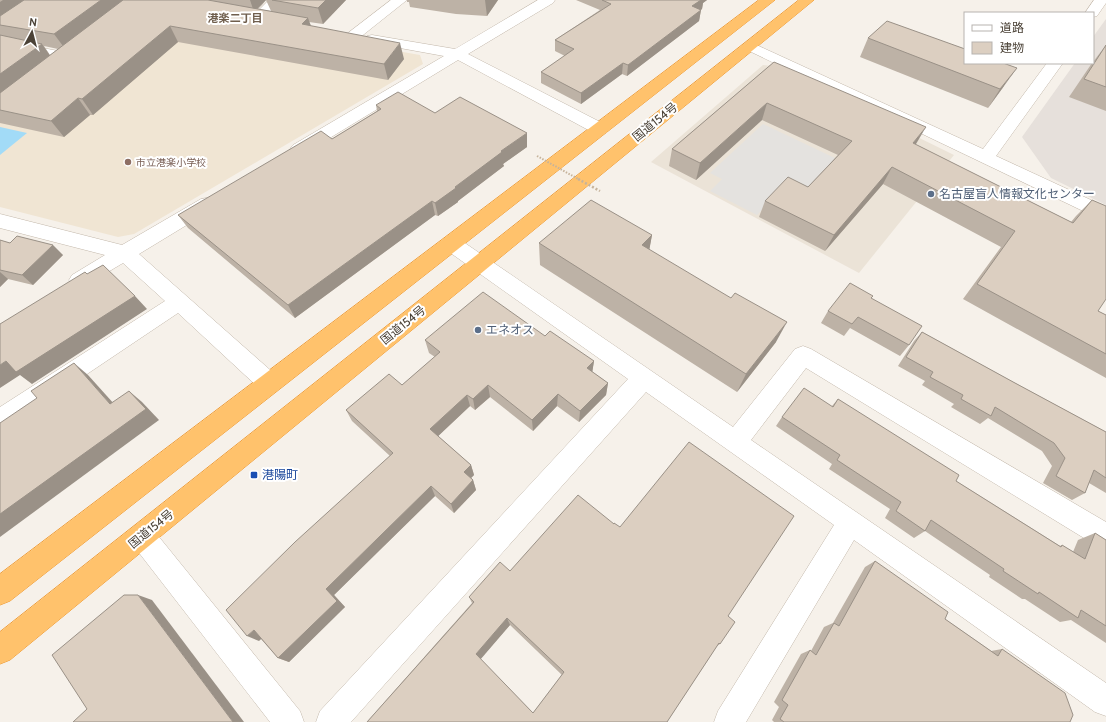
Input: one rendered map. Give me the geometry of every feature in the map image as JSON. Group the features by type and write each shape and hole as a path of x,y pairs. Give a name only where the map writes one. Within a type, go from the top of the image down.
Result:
{"highway":[{"path":"0,592 269,383 768,0"},
{"name":"国道154号","path":"0,650 807,0"}],"street":[{"path":"258,19 277,0"},
{"path":"353,36 400,0"},
{"path":"288,156 548,0"},
{"path":"1093,12 1101,0"},
{"path":"243,16 272,21"},
{"path":"338,33 457,54 600,129"},
{"path":"0,44 69,57"},
{"path":"750,46 1106,215"},
{"path":"57,67 82,48"},
{"path":"986,157 1054,64"},
{"path":"66,288 220,196"},
{"path":"0,221 125,253 269,383"},
{"path":"452,244 1106,701"},
{"path":"0,420 179,302"},
{"path":"735,442 803,356 1106,537"},
{"path":"331,722 644,378"},
{"path":"729,722 850,522"},
{"path":"142,536 289,722"}],"path":[{"path":"537,156 600,191"}],"shaded area":[{"name":"市立港楽小学校","path":"147,7 420,55 423,64 134,234 118,237 0,207 0,117"},
{"path":"1106,19 1106,205 1051,178 1022,137 1074,64 1094,64 1094,36"},
{"path":"763,65 773,66 954,155 859,273 651,162"},
{"path":"763,124 837,159 799,200 781,191 757,215 710,191 722,179 710,173"}],"water":[{"path":"0,127 27,133 0,155"}],"building":[{"path":"24,0 101,0 54,34 0,25 0,16"},
{"path":"123,0 208,0 308,18 302,24 400,43 384,64 170,26 82,99 78,98 51,121 0,110 0,93"},
{"path":"272,0 326,0 318,8"},
{"path":"602,0 701,0 692,6 701,10 628,65 623,63 581,93 541,72 574,49 555,40 611,4"},
{"path":"887,21 964,49 964,64 1006,64 1017,68 1000,89 868,38"},
{"path":"0,35 42,44 0,74"},
{"path":"1106,45 1106,87 1084,79"},
{"path":"774,62 926,127 913,143 1073,223 1092,200 1106,206 1106,299 1098,311 1106,315 1106,354 977,284 1015,231 892,167 834,235 765,201 788,177 808,187 852,141 767,103 700,163 672,149"},
{"path":"398,92 435,113 460,97 527,133 501,151 502,152 455,187 456,188 435,203 432,201 288,305 178,215 321,131 332,139 381,109 376,105"},
{"path":"591,200 652,235 642,245 731,298 735,293 787,322 746,374 539,243"},
{"path":"17,236 53,245 22,275 0,270 0,240 10,243"},
{"path":"103,265 135,296 16,372 6,361 0,365 0,324 85,272 87,274"},
{"path":"850,283 873,296 871,298 922,326 909,345 858,317 852,324 828,311"},
{"path":"483,292 545,336 550,331 594,361 587,368 608,383 580,411 558,394 532,420 488,385 473,399 467,395 430,429 471,465 464,472 473,480 451,504 431,486 326,589 337,601 278,658 254,630 247,636 226,610 295,542 393,453 346,410 389,374 402,385 440,352 425,340"},
{"path":"922,332 1106,432 1106,478 1094,470 1085,493 1056,476 1065,458 1054,443 995,407 991,416 961,399 963,395 930,377 933,372 906,357"},
{"path":"74,363 110,404 129,391 146,409 0,514 0,423 37,398 31,391"},
{"path":"804,388 833,407 838,399 959,475 956,481 1061,547 1062,545 1085,559 1095,533 1106,540 1106,626 1081,610 1078,618 1039,592 1038,594 1003,571 1004,569 931,520 925,531 896,511 901,502 837,460 840,455 782,417"},
{"path":"689,442 794,516 728,616 735,622 720,644 719,643 667,722 367,722 474,602 469,597 500,562 510,571 578,495 614,524 620,527","holes":["507,618 564,672 533,713 476,654"]},
{"path":"875,561 948,612 945,619 998,656 1002,649 1065,693 1073,715 1070,722 784,722 780,719 788,705 782,700 810,650 816,655 834,623 839,626"},
{"path":"124,595 138,595 233,722 73,722 87,709 52,655"}],"place":[{"name":"市立港楽小学校","path":"128,162"},
{"name":"名古屋盲人情報文化センター","path":"931,194"},
{"name":"エネオス","path":"478,330"},
{"name":"港陽町","path":"254,475"}],"district":[{"name":"港楽二丁目","path":"235,18"}]}
